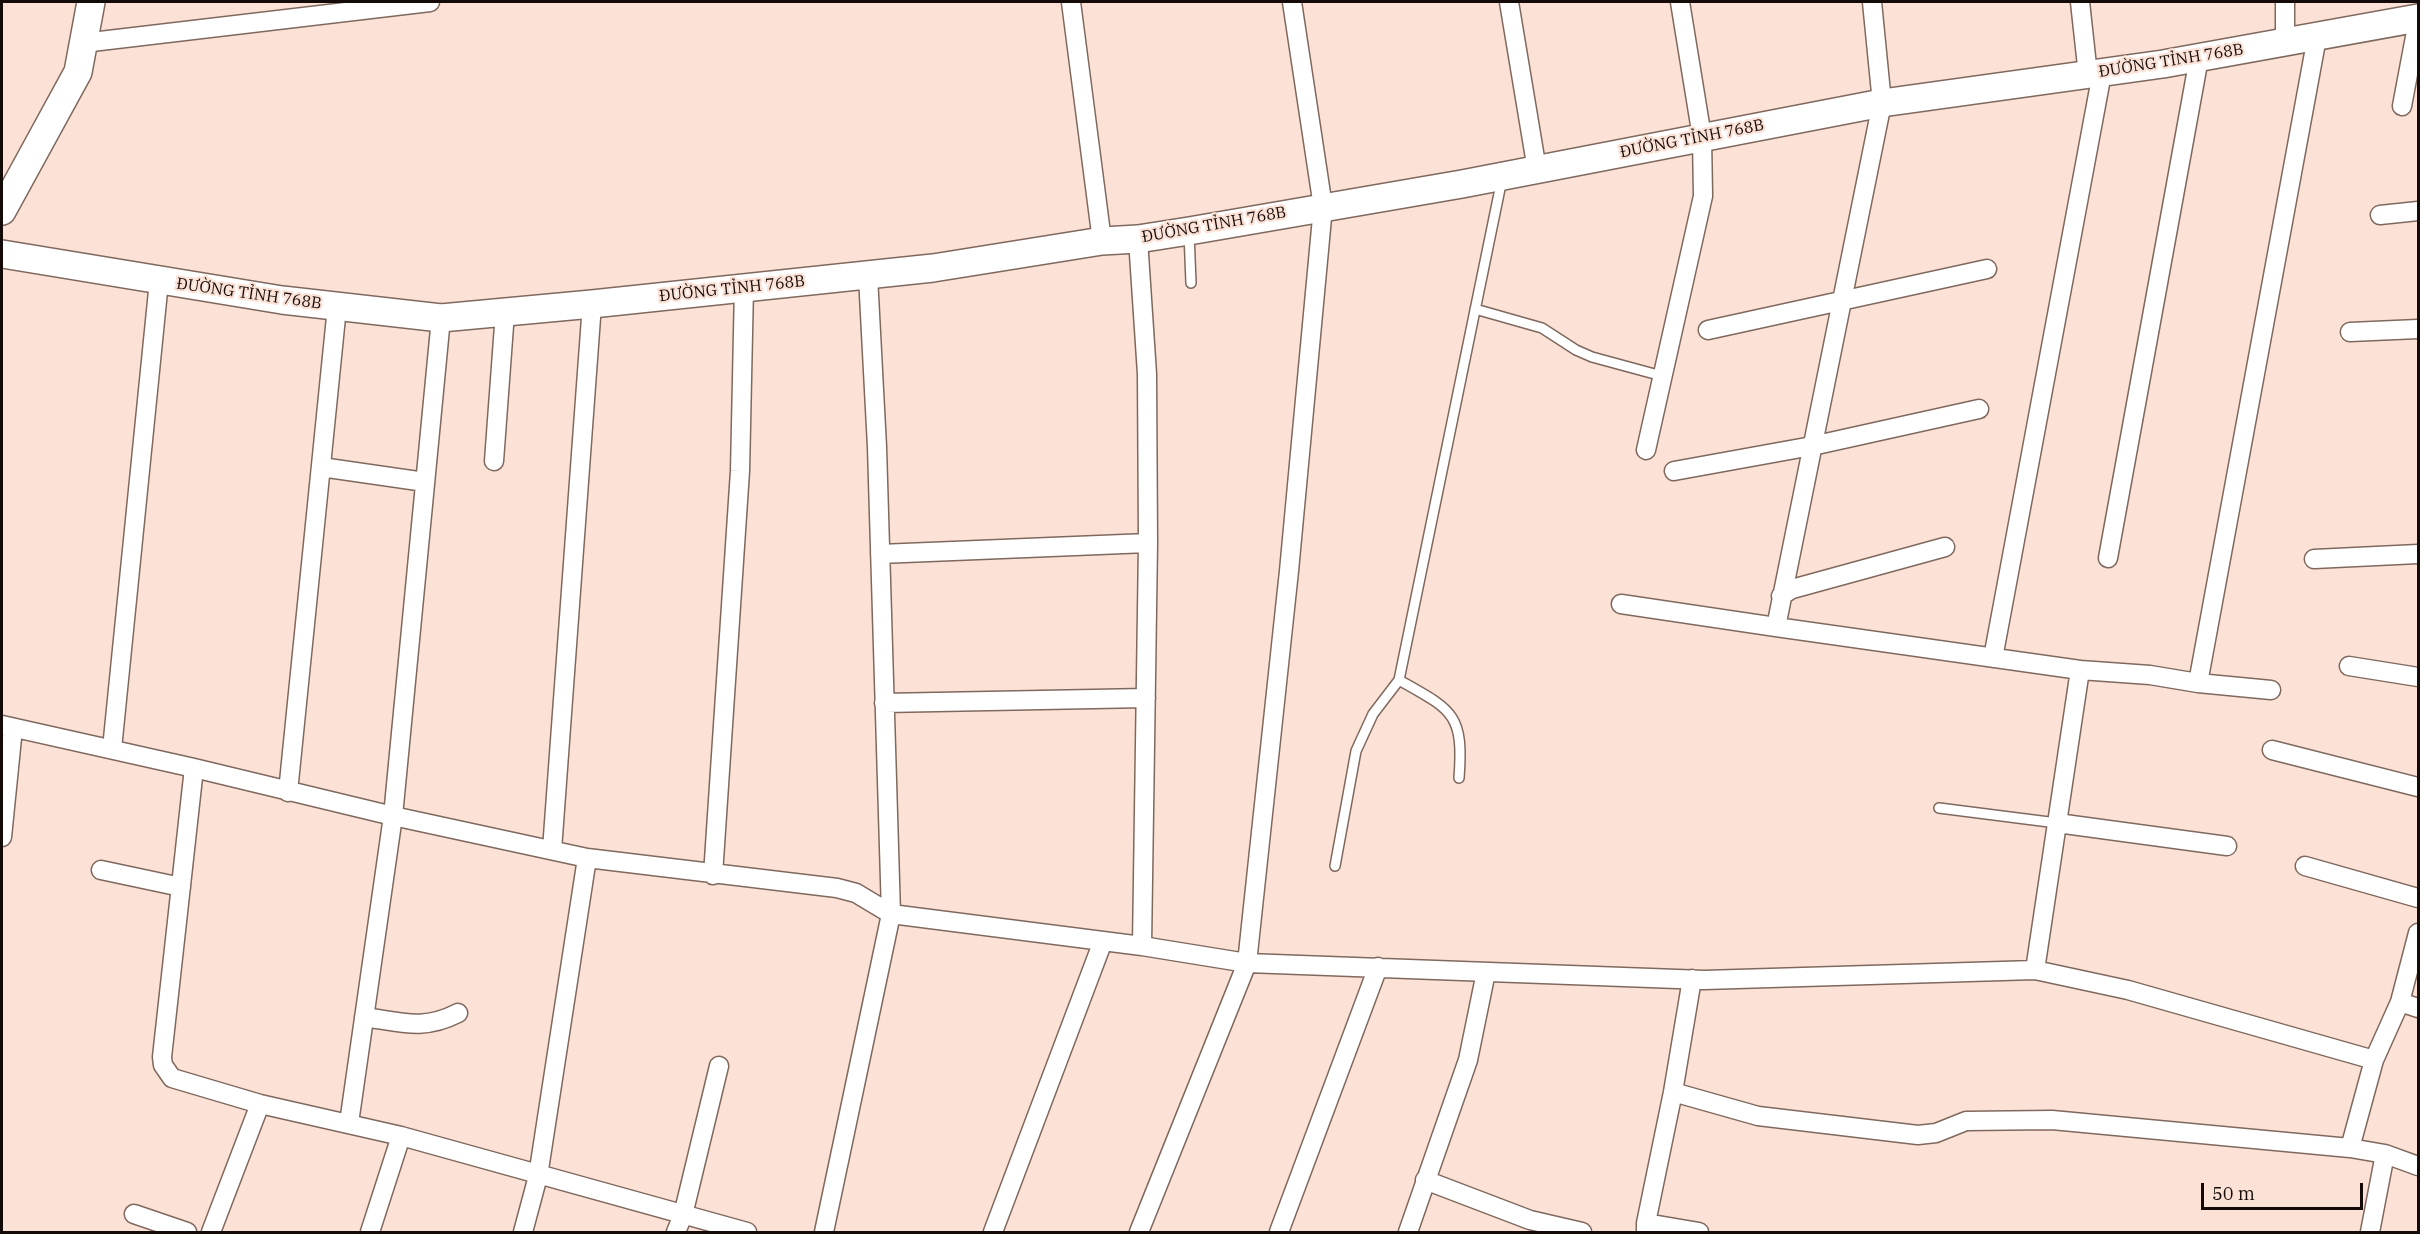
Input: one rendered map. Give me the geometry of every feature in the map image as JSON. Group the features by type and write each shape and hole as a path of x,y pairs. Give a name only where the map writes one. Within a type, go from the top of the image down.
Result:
{"street":[{"path":"2,211 78,72 91,2"},
{"path":"83,44 430,2"},
{"path":"1071,2 1102,241"},
{"path":"1139,1233 1247,963 1289,571 1323,207 1292,2"},
{"path":"1509,2 1537,170"},
{"path":"1646,450 1703,196 1701,137 1680,2"},
{"path":"1776,627 1882,103 1872,2"},
{"path":"1993,658 2095,74 2080,2"},
{"path":"2285,2 2285,42"},
{"path":"2402,106 2418,20"},
{"name":"ĐƯỜNG TỈNH 768B","path":"2,254 159,281 337,307 441,318 592,304 868,276 1102,241 1138,239 1537,170 1882,103 2199,58 2418,20"},
{"path":"2198,682 2317,37"},
{"path":"2108,558 2199,58"},
{"path":"2380,216 2418,211"},
{"path":"1138,239 1147,374 1148,543 1142,946"},
{"path":"1708,330 1987,269"},
{"path":"824,1233 891,914 880,554 868,276"},
{"path":"112,749 159,281"},
{"path":"713,874 740,471 744,287"},
{"path":"552,850 592,304"},
{"path":"288,792 337,307"},
{"path":"494,461 505,312"},
{"path":"349,1123 393,816 441,318"},
{"path":"2350,332 2418,329"},
{"path":"1674,471 1812,446 1979,409"},
{"path":"321,466 425,482"},
{"path":"880,554 1148,543"},
{"path":"1781,596 1792,589 1945,547"},
{"path":"2314,559 2418,554"},
{"path":"1621,604 2080,670 2150,675 2271,690"},
{"path":"2349,666 2418,677"},
{"path":"2035,970 2080,670"},
{"path":"884,703 1146,698"},
{"path":"2,837 7,726 393,816 587,858 837,888 856,893 891,914 1142,946 1247,963 1692,979 2035,970 2128,990 2374,1060"},
{"path":"2272,750 2418,787"},
{"path":"194,768 163,1065 172,1078 260,1104 400,1136 747,1233"},
{"path":"2057,823 2227,846"},
{"path":"524,1233 538,1176 587,858"},
{"path":"2306,866 2418,898"},
{"path":"101,870 181,887"},
{"path":"2350,1148 2374,1060 2400,1002 2418,933"},
{"path":"993,1233 1103,941"},
{"path":"1279,1233 1378,968"},
{"path":"1408,1233 1468,1060 1486,972"},
{"path":"1692,979 1673,1092 1646,1228 1699,1233"},
{"path":"2400,1002 2418,1008"},
{"path":"364,1017 428,1025 458,1013"},
{"path":"676,1233 683,1215 719,1066"},
{"path":"1673,1092 1758,1116 1918,1135 1936,1133 1966,1121 2052,1120 2350,1148 2385,1154 2418,1166"},
{"path":"211,1233 260,1104"},
{"path":"370,1233 400,1136"},
{"path":"2370,1233 2385,1154"},
{"path":"1425,1180 1529,1226 1582,1233"},
{"path":"134,1214 188,1233"}],"lane":[{"path":"1335,866 1356,751 1373,714 1399,680 1502,176"},
{"path":"1189,231 1191,283"},
{"path":"1475,309 1542,328 1576,350 1592,357 1662,376"},
{"path":"1399,680 1436,701 1455,719 1461,755 1459,778"},
{"path":"1940,808 2057,823"}]}
